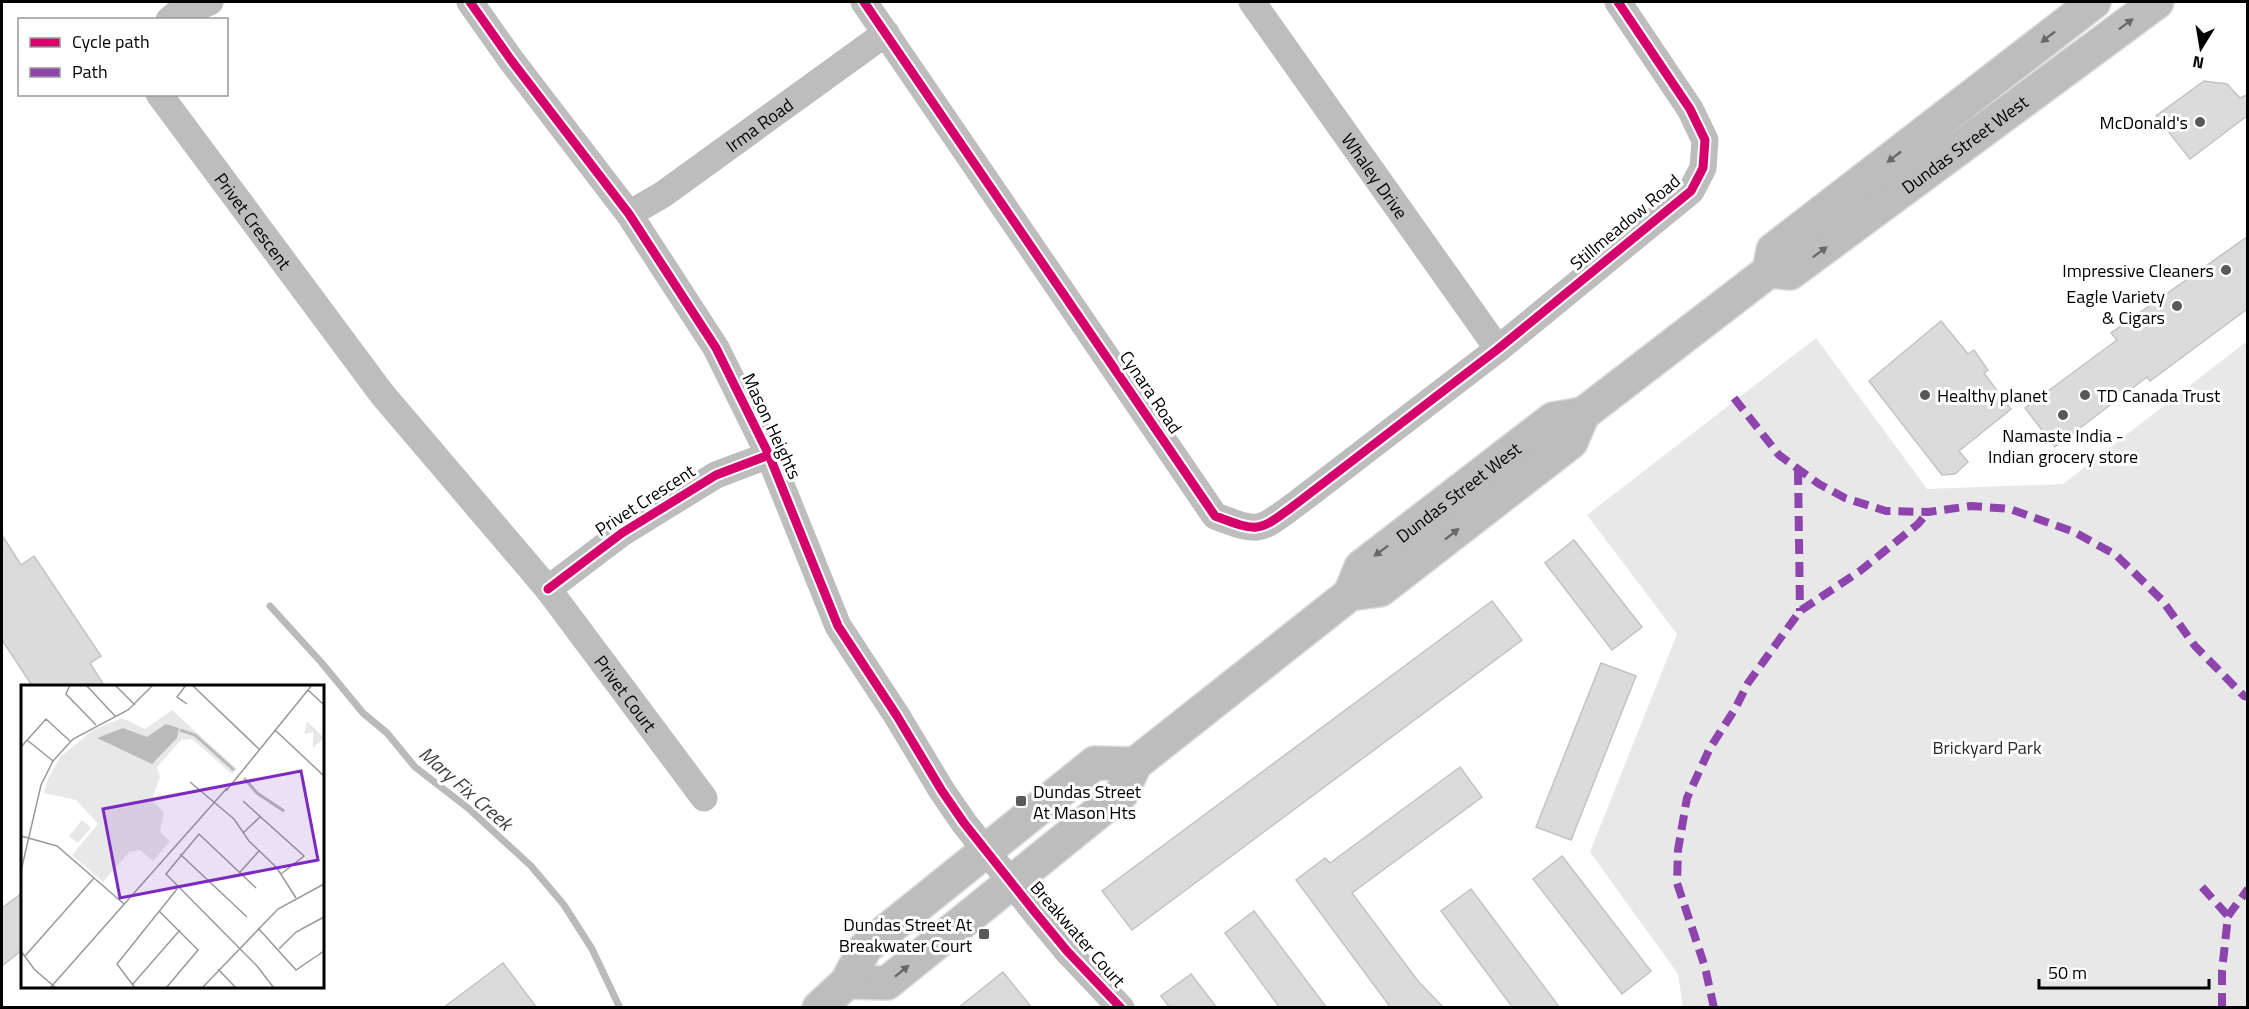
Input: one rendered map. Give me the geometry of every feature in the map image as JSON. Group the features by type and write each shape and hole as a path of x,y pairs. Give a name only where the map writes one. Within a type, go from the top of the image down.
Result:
{"main road":[{"name":"Dundas Street West","path":"847,982 887,983 1122,793 1135,764 1350,594 1361,567 1553,419 1583,414 1768,271 1773,250 2094,2"},
{"name":"Dundas Street West","path":"1768,271 1790,273 2157,2"},
{"path":"819,1008 847,982 865,948 1095,763 1135,764"}],"street":[{"path":"171,18 210,2"},
{"name":"Mason Heights","path":"470,2 511,60 629,214 716,348 769,455 838,626 897,716 942,791 1011,883"},
{"name":"Cynara Road","path":"864,2 1215,516 1249,529 1267,526 1498,349"},
{"name":"Whaley Drive","path":"1252,2 1498,349"},
{"name":"Stillmeadow Road","path":"1498,349 1691,191 1703,168 1705,140 1690,110 1618,2"},
{"name":"Irma Road","path":"629,214 662,195 886,33"},
{"name":"Privet Crescent","path":"160,96 381,394 548,589 622,533 716,475 769,455"},
{"name":"Privet Court","path":"548,589 704,798"},
{"name":"Breakwater Court","path":"1011,883 1067,951 1121,1008"}],"green space":[{"name":"Brickyard Park","path":"1816,338 1927,489 2063,484 2247,341 2247,1007 1683,1007 1678,974 1590,852 1677,634 1587,515"}],"building":[{"name":"McDonald's","path":"2204,81 2227,84 2240,98 2247,95 2247,116 2190,159 2156,116"},
{"path":"2247,237 2247,309 2150,381 2147,377 2055,447 2025,408 2117,340 2111,333"},
{"path":"1941,321 1968,354 1974,350 1988,370 1984,373 2011,409 1959,451 1968,462 1955,474 1942,475 1869,381"},
{"path":"2,535 21,565 34,556 101,656 90,663 104,685 32,685 2,640"},
{"path":"1574,540 1642,627 1612,650 1545,563"},
{"path":"1492,601 1522,640 1132,930 1102,891"},
{"path":"1601,663 1636,676 1571,840 1536,827"},
{"path":"1460,767 1482,797 1352,893 1418,981 1444,1008 1391,1008 1296,880 1325,858 1330,863"},
{"path":"1562,856 1651,971 1622,994 1533,879"},
{"path":"1471,889 1560,1008 1513,1008 1441,911"},
{"path":"21,894 21,951 2,966 2,908"},
{"path":"1254,911 1327,1008 1280,1008 1225,933"},
{"path":"503,963 537,1008 443,1008"},
{"path":"1003,972 1032,1008 958,1008"},
{"path":"1191,974 1217,1008 1170,1008 1161,996"}],"waterway":[{"name":"Mary Fix Creek","path":"270,606 363,713 387,733 415,767 468,808 531,866 564,905 592,949 620,1008"}],"marked path":[{"path":"1734,398 1779,455 1819,484 1845,498 1886,511 1928,512 1971,506 2010,509 2074,532 2116,555 2162,600 2195,646 2244,696 2248,697"},
{"path":"1798,470 1800,611"},
{"path":"1714,1008 1705,967 1677,883 1678,850 1687,798 1710,748 1735,709 1748,683 1800,611 1860,571 1918,524 1928,512"},
{"path":"2202,887 2228,916"},
{"path":"2222,1008 2222,971 2228,916 2248,889"}],"cycle path":[{"path":"470,2 511,60 629,214 716,348 769,455 838,626 897,716 942,791 964,823 1034,911 1067,951 1121,1008"},
{"path":"864,2 1215,516 1250,527 1266,525 1296,504 1498,349 1691,191 1703,168 1705,140 1690,109 1618,2"},
{"path":"548,589 622,533 716,475 769,455"}],"place":[{"name":"McDonald's","path":"2200,122"},
{"name":"Impressive Cleaners","path":"2226,270"},
{"name":"Eagle Variety & Cigars","path":"2177,306"},
{"name":"Healthy planet","path":"1925,395"},
{"name":"TD Canada Trust","path":"2085,395"},
{"name":"Namaste India - Indian grocery store","path":"2063,415"},
{"name":"Dundas Street At Mason Hts","path":"1021,801"},
{"name":"Dundas Street At Breakwater Court","path":"984,934"}]}
